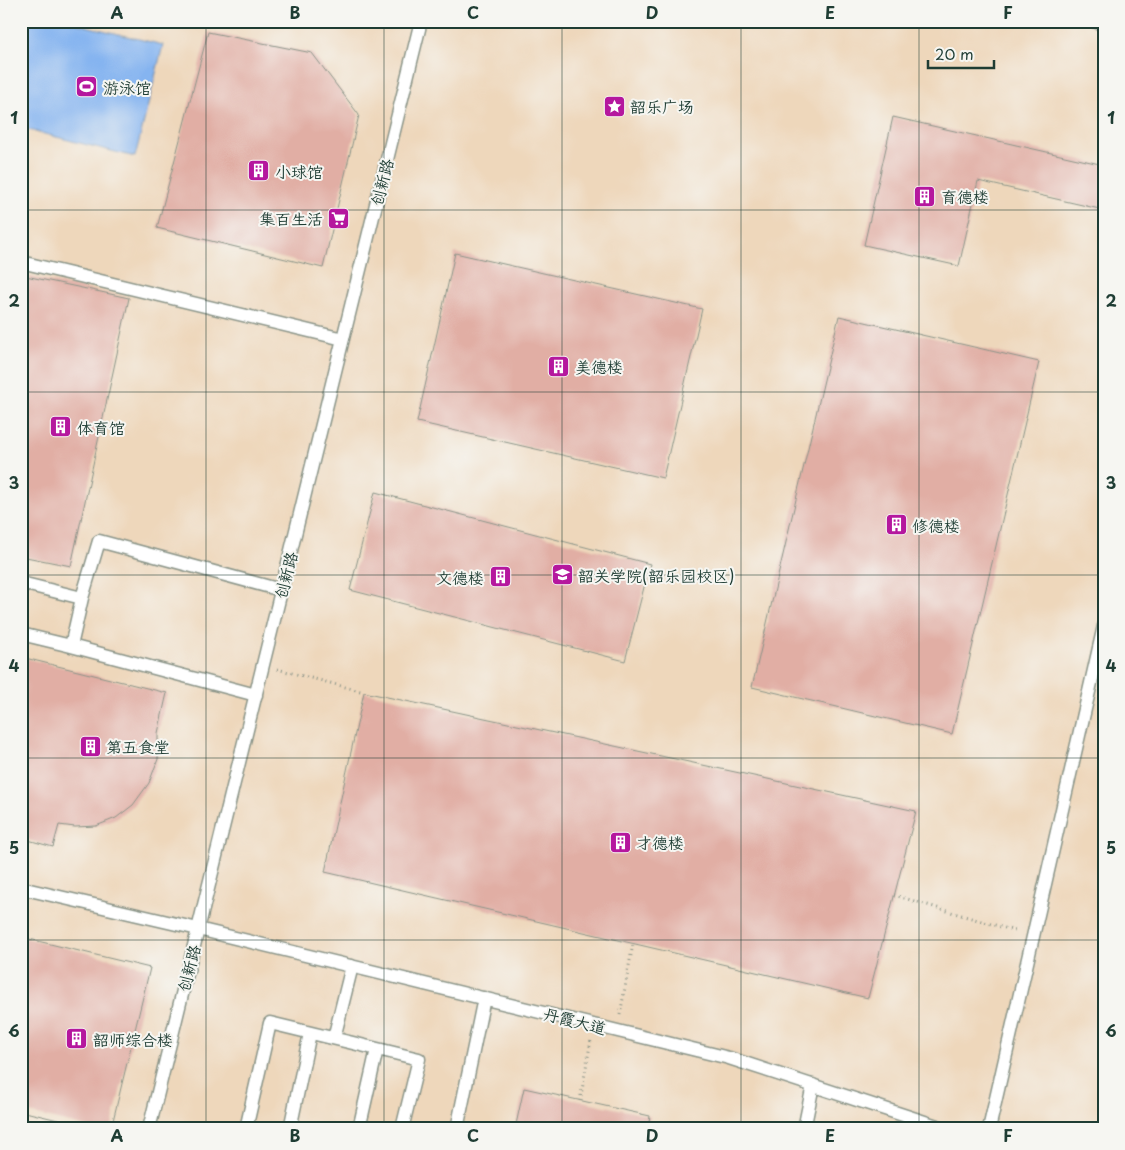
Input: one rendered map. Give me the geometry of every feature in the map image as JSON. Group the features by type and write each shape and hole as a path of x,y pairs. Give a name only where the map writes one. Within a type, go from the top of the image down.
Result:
{"lane":[{"name":"创新路","path":"149,1129 421,21"},
{"path":"1093,21 1104,24"},
{"path":"21,262 343,339"},
{"path":"71,646 82,598 99,541 281,590"},
{"path":"21,583 82,598"},
{"path":"989,1129 1104,626"},
{"path":"21,634 256,695"},
{"name":"丹霞大道","path":"21,888 729,1058 946,1129"},
{"path":"334,1038 352,966"},
{"path":"457,1129 484,998"},
{"path":"246,1129 270,1023 419,1059 402,1129"},
{"path":"290,1129 310,1033"},
{"path":"359,1129 377,1049"},
{"path":"804,1129 813,1085"}],"path":[{"path":"263,665 364,692"},
{"path":"894,895 1033,936"},
{"path":"617,1030 633,944"},
{"path":"580,1101 594,1025"}],"shaded area":[{"name":"韶关学院(韶乐园校区)","path":"21,21 1104,21 1104,1129 21,1129"}],"water":[{"name":"游泳馆","path":"21,21 66,21 163,45 135,157 21,128"}],"building":[{"name":"小球馆","path":"208,32 312,53 359,115 323,268 157,228"},
{"name":"育德楼","path":"893,117 1104,165 1104,210 978,181 959,266 864,245"},
{"name":"美德楼","path":"455,253 702,309 663,478 417,422"},
{"name":"体育馆","path":"21,275 129,298 71,566 21,556"},
{"name":"修德楼","path":"839,316 1039,362 952,734 752,687"},
{"name":"文德楼","path":"375,492 650,564 625,661 350,590"},
{"name":"第五食堂","path":"21,657 167,693 158,733 158,759 149,783 133,805 116,818 96,826 75,827 59,825 53,847 21,838"},
{"name":"才德楼","path":"364,692 916,811 868,998 325,872"},
{"name":"韶师综合楼","path":"21,937 150,968 111,1129 95,1129 21,1111"},
{"path":"524,1088 650,1116 648,1129 515,1129"}],"place":[{"name":"游泳馆","path":"87,87"},
{"name":"韶乐广场","path":"614,106"},
{"name":"小球馆","path":"259,171"},
{"name":"育德楼","path":"925,196"},
{"name":"集百生活","path":"339,218"},
{"name":"美德楼","path":"559,366"},
{"name":"体育馆","path":"61,427"},
{"name":"修德楼","path":"896,525"},
{"name":"韶关学院(韶乐园校区)","path":"562,575"},
{"name":"文德楼","path":"500,577"},
{"name":"第五食堂","path":"90,746"},
{"name":"才德楼","path":"620,842"},
{"name":"韶师综合楼","path":"77,1039"}]}
